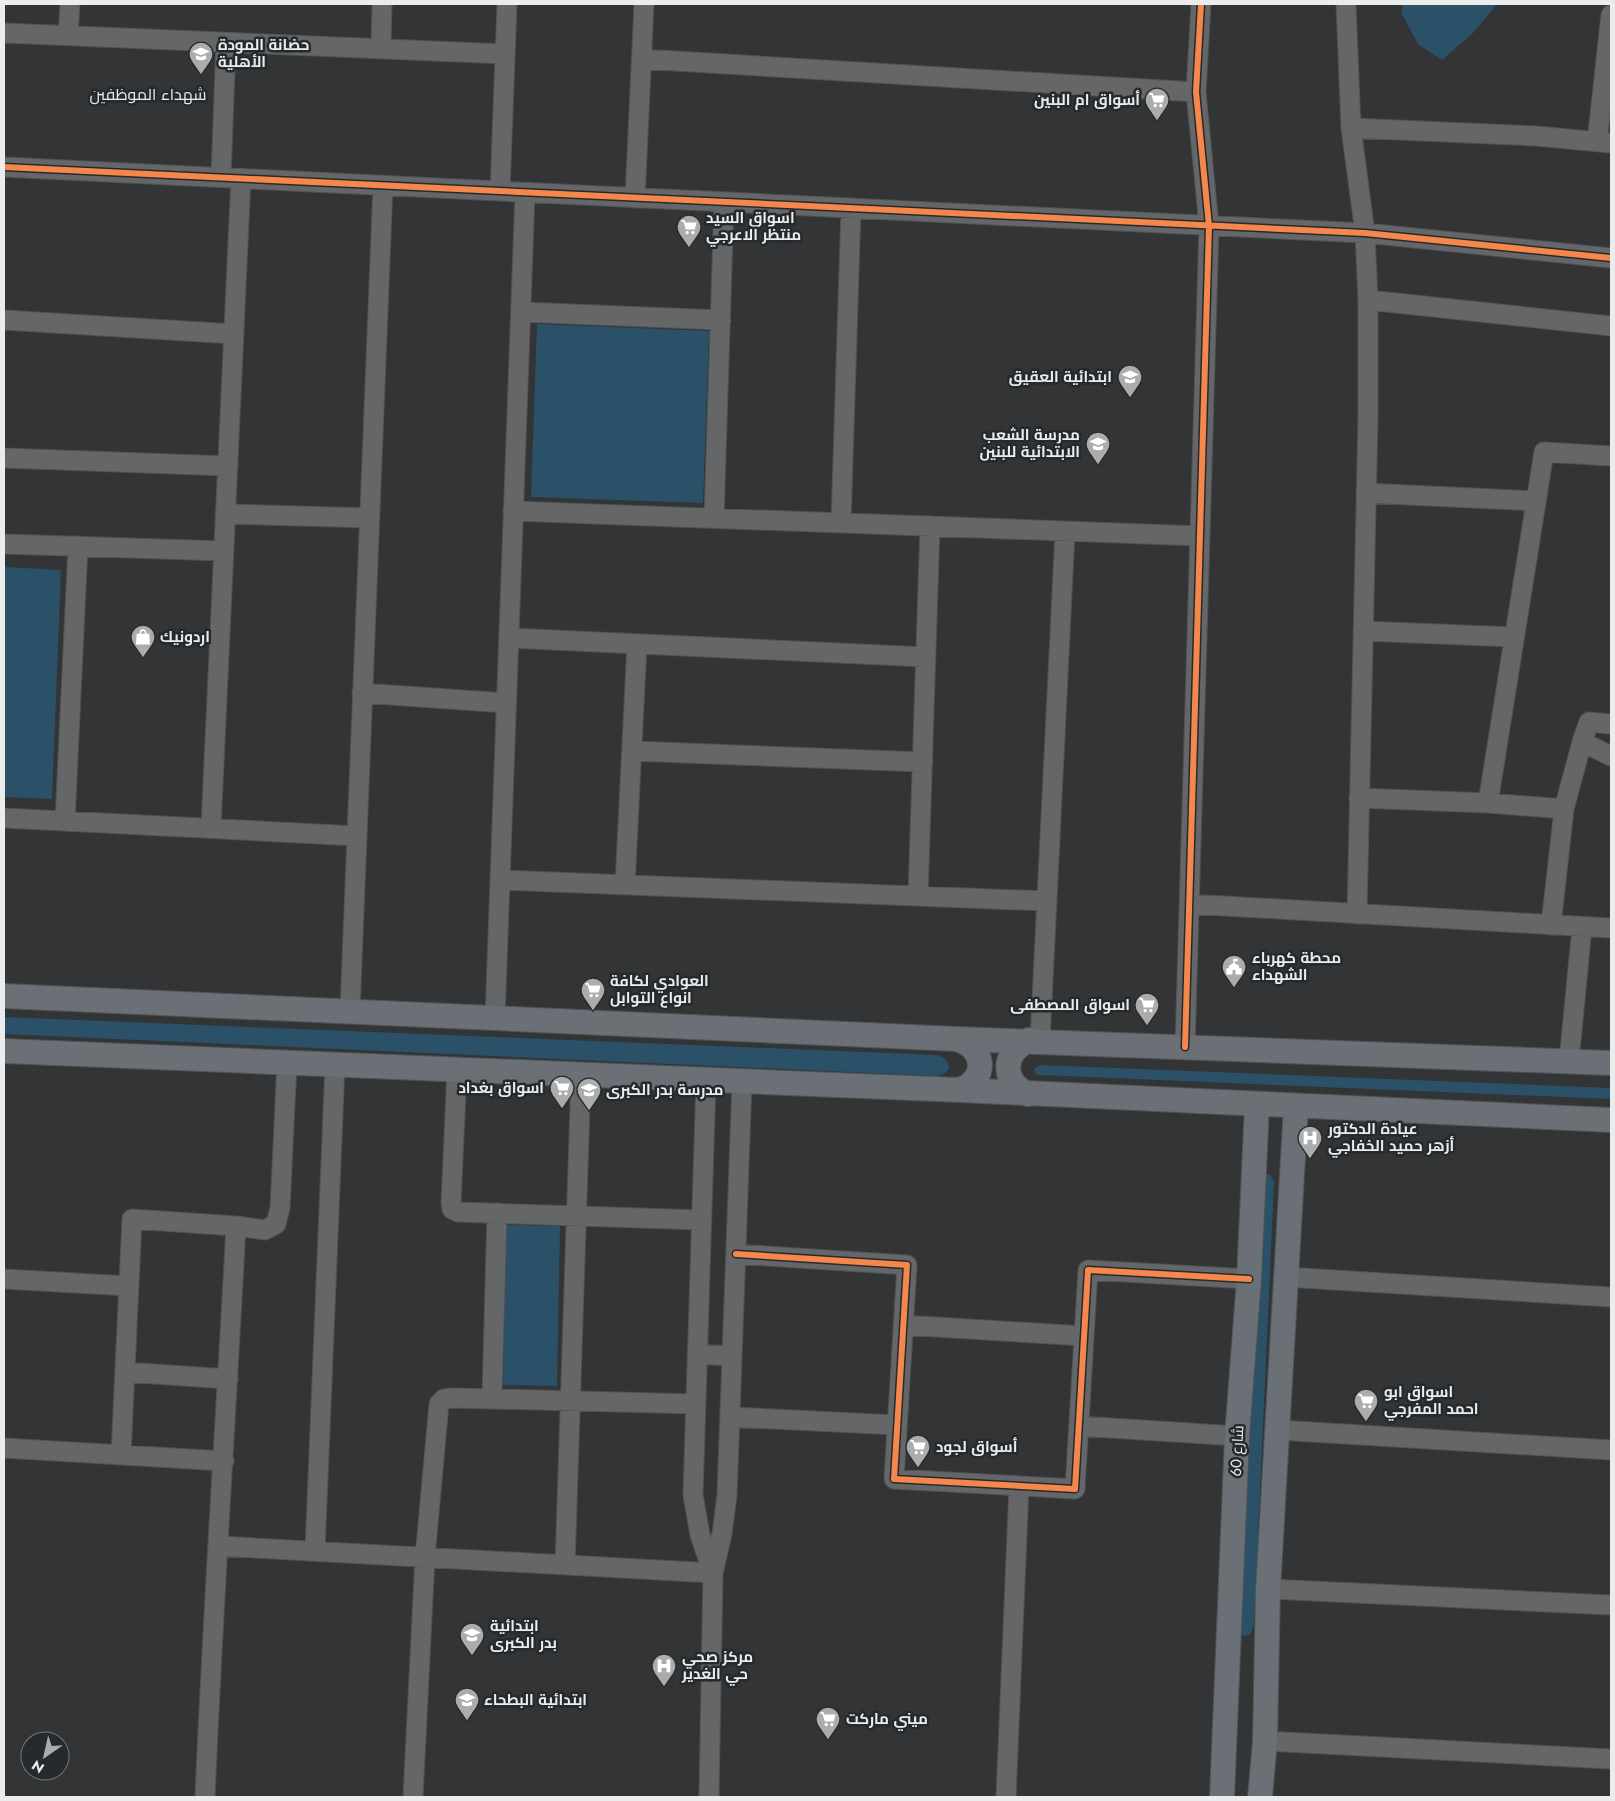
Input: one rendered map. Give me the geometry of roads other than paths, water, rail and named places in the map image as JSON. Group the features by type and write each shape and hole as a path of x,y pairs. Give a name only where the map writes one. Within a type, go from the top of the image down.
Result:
{"main road":[{"path":"4,996 958,1039 1611,1063"},
{"path":"958,1039 973,1047 978,1055 980,1064 979,1073 975,1081 968,1087 960,1090"},
{"path":"1028,1094 1021,1091 1015,1085 1008,1071 1008,1063 1015,1049 1022,1044 1034,1041"},
{"path":"4,1051 960,1090 1611,1120"},
{"name":"شارع 60","path":"1222,1797 1228,1689 1237,1436 1249,1280 1257,1104"},
{"path":"1260,1797 1265,1741 1268,1590 1296,1106"},
{"path":"1254,1175 1266,1168 1273,1168 1280,1169 1292,1178"},
{"path":"1230,1632 1237,1636 1252,1638 1268,1634"},
{"path":"1228,1689 1247,1683 1266,1690"}],"street":[{"path":"68,36 70,4"},
{"path":"380,48 382,4"},
{"path":"500,191 507,4"},
{"path":"634,198 644,4"},
{"path":"1184,1047 1209,226 1196,92 1201,4"},
{"path":"1346,4 1351,128 1365,233 1368,300 1357,914"},
{"path":"1351,128 1536,136 1604,143 1611,15"},
{"path":"4,34 505,54"},
{"path":"221,177 226,42"},
{"path":"642,59 1196,92"},
{"path":"4,167 1365,233 1611,258"},
{"path":"211,828 241,178"},
{"path":"350,1012 383,185"},
{"path":"494,1018 525,192"},
{"path":"714,518 724,202"},
{"path":"840,523 851,208"},
{"path":"1368,300 1611,326"},
{"path":"521,312 721,320"},
{"path":"4,320 234,334"},
{"path":"1488,804 1544,452 1611,456"},
{"path":"4,458 228,466"},
{"path":"1366,493 1536,501"},
{"path":"513,511 1200,536"},
{"path":"225,514 370,518"},
{"path":"918,896 930,526"},
{"path":"1034,1041 1047,901 1065,532"},
{"path":"4,544 224,551"},
{"path":"65,821 78,546"},
{"path":"1363,632 1514,637"},
{"path":"509,638 926,657"},
{"path":"625,885 638,644"},
{"path":"362,694 506,703"},
{"path":"1551,925 1564,809 1582,742 1589,722 1611,724"},
{"path":"1582,742 1611,756"},
{"path":"632,751 922,762"},
{"path":"1359,798 1564,809"},
{"path":"4,818 356,836"},
{"path":"500,880 1047,901"},
{"path":"1189,904 1611,928"},
{"path":"1569,1061 1582,927"},
{"path":"121,1455 132,1219 236,1226 265,1230 276,1224 280,1208 287,1063"},
{"path":"315,1552 335,1065"},
{"path":"457,1070 450,1203 452,1209 458,1212 702,1220"},
{"path":"566,1565 581,1076"},
{"path":"706,1081 693,1495 700,1535 713,1573"},
{"path":"709,1797 713,1573 722,1534 726,1505 742,1082"},
{"path":"492,1398 497,1213"},
{"path":"205,1797 236,1226"},
{"path":"736,1254 907,1264 894,1479 1074,1489 1088,1270 1249,1280"},
{"path":"1286,1277 1611,1297"},
{"path":"4,1279 129,1286"},
{"path":"903,1325 1084,1336"},
{"path":"697,1354 732,1356"},
{"path":"125,1372 228,1379"},
{"path":"413,1797 425,1557 439,1404 444,1399 492,1398 571,1402 696,1404"},
{"path":"730,1417 897,1425"},
{"path":"1078,1426 1237,1436"},
{"path":"1278,1430 1611,1450"},
{"path":"4,1448 224,1461"},
{"path":"1006,1797 1019,1486"},
{"path":"218,1546 713,1573"},
{"path":"1268,1590 1611,1605"},
{"path":"1265,1741 1611,1759"}],"place":[{"name":"حضانة المودة الأهلية","path":"201,75"},
{"name":"أسواق ام البنين","path":"1157,121"},
{"name":"اسواق السيد منتظر الاعرجي","path":"689,248"},
{"name":"ابتدائية العقيق","path":"1130,398"},
{"name":"مدرسة الشعب الابتدائية للبنين","path":"1098,465"},
{"name":"اردونيك","path":"143,658"},
{"name":"محطة كهرباء الشهداء","path":"1234,988"},
{"name":"العوادي لكافة انواع التوابل","path":"593,1011"},
{"name":"اسواق المصطفى","path":"1147,1026"},
{"name":"اسواق بغداد","path":"562,1109"},
{"name":"مدرسة بدر الكبرى","path":"589,1111"},
{"name":"عيادة الدكتور أزهر حميد الخفاجي","path":"1310,1159"},
{"name":"اسواق ابو احمد المفرجي","path":"1366,1422"},
{"name":"أسواق لجود","path":"918,1468"},
{"name":"ابتدائية بدر الكبرى","path":"472,1656"},
{"name":"مركز صحي حي الغدير","path":"664,1687"},
{"name":"ابتدائية البطحاء","path":"467,1721"},
{"name":"ميني ماركت","path":"828,1740"}],"district":[{"name":"شهداء الموظفين","path":"148,94"}]}
